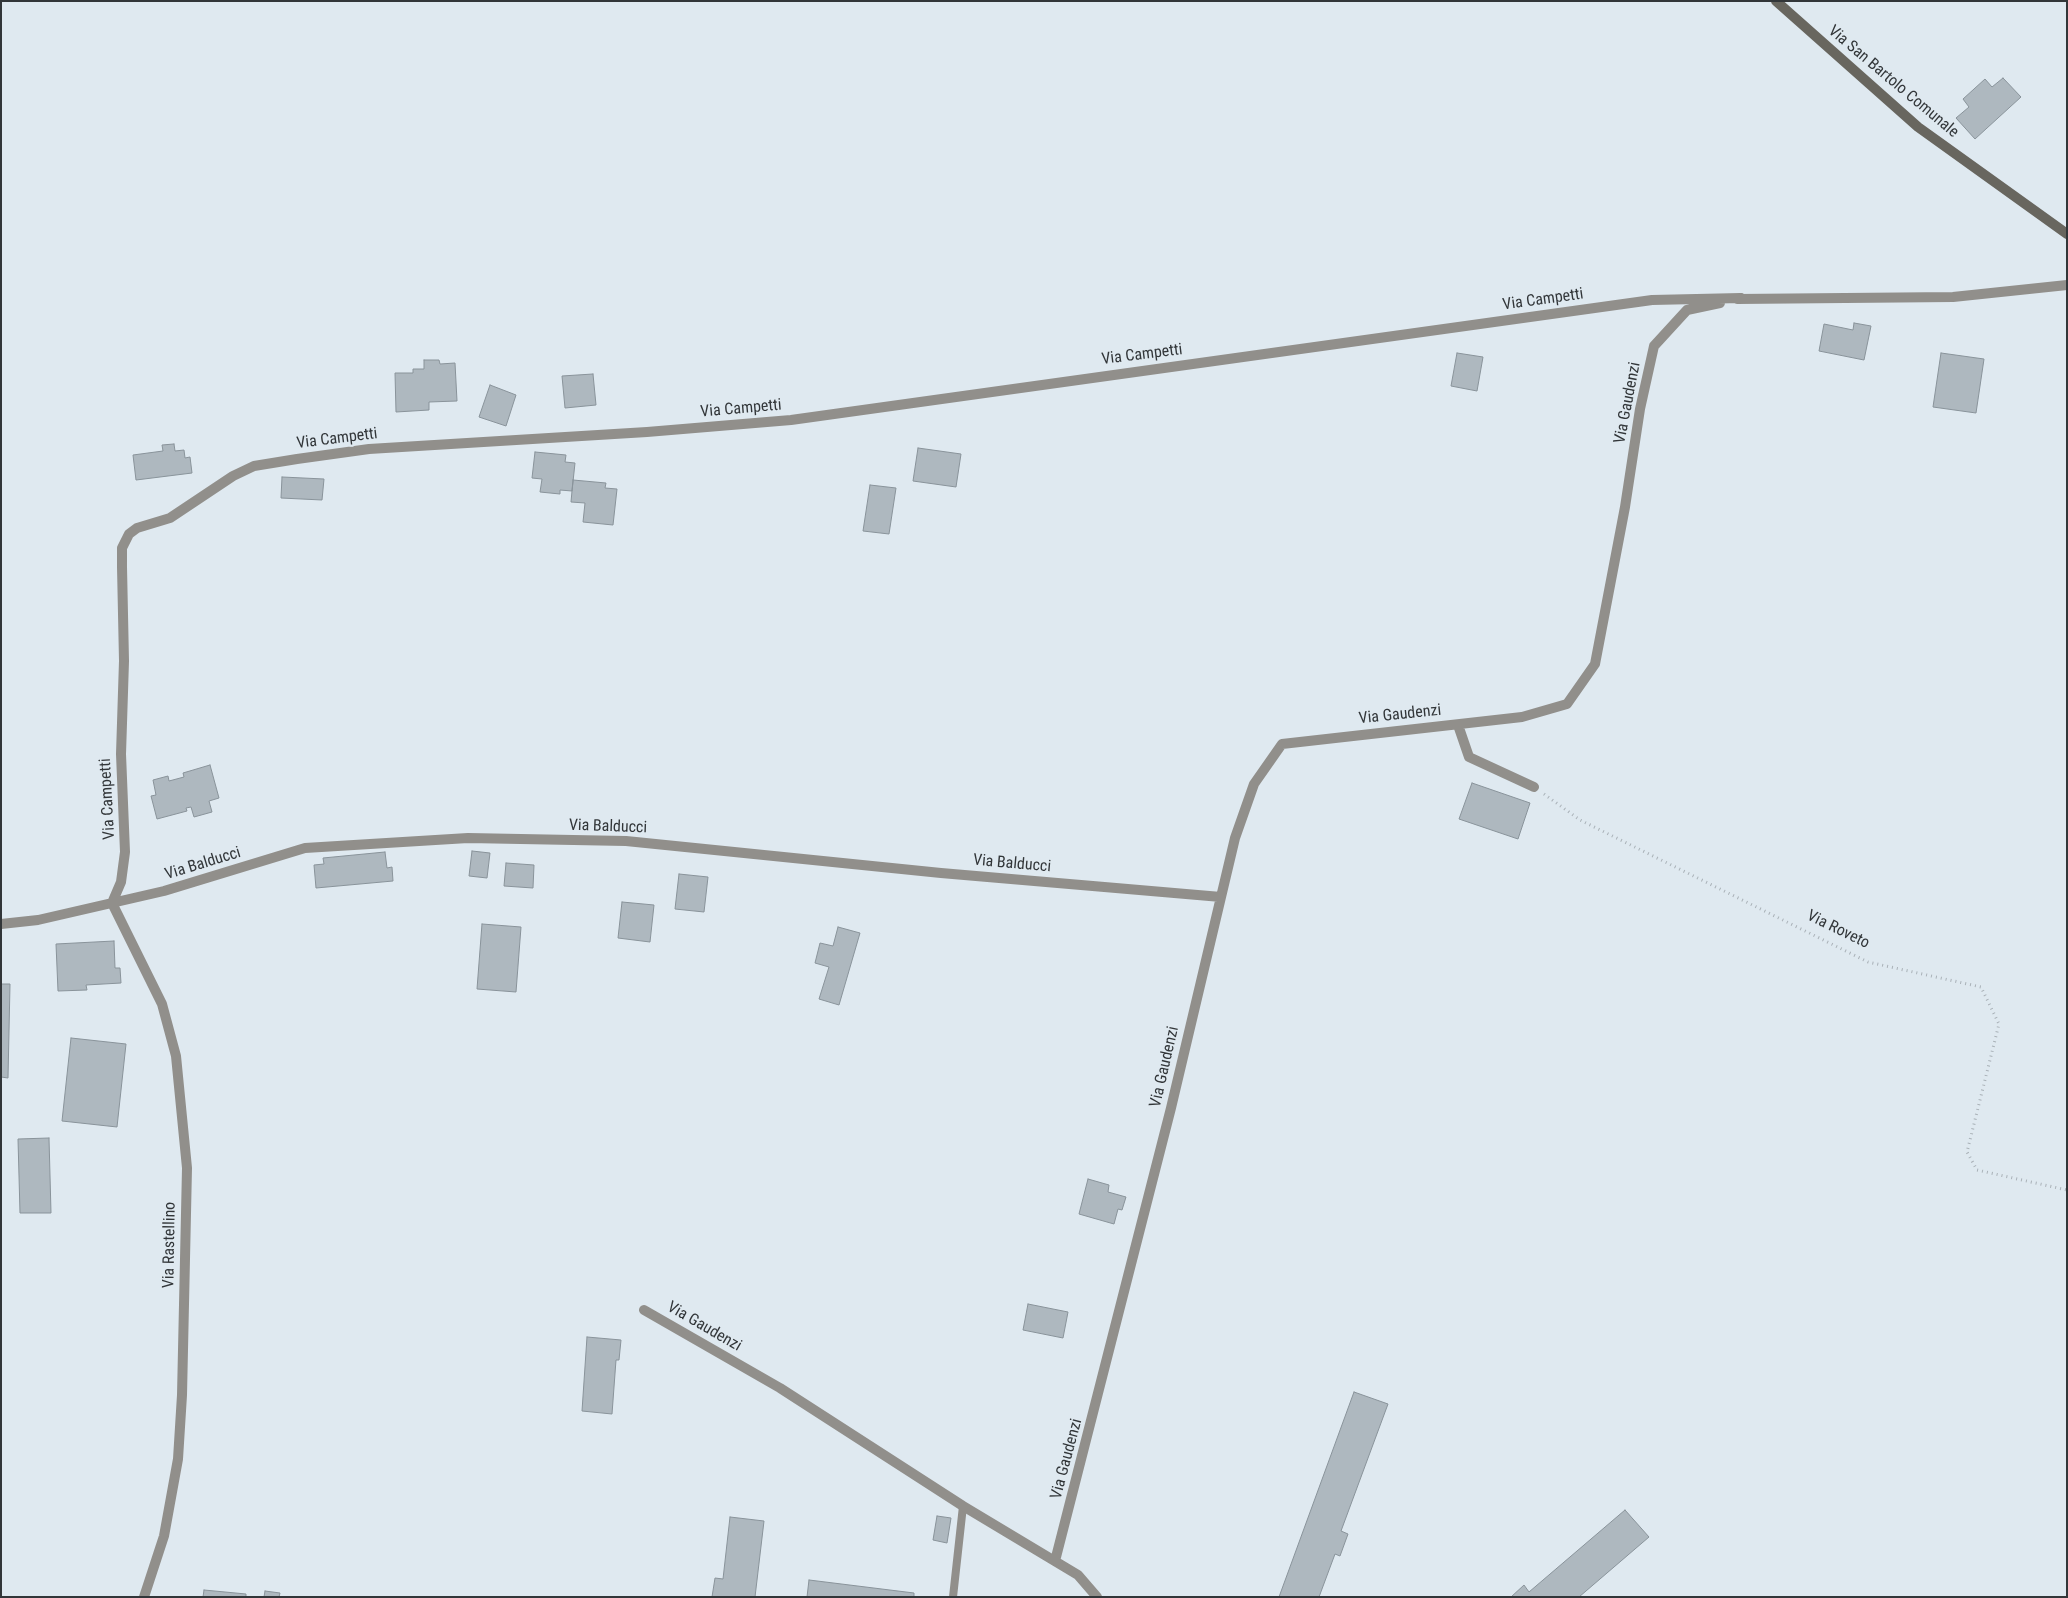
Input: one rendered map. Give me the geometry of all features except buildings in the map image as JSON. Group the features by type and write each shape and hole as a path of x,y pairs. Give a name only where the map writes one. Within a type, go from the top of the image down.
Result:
{"street":[{"name":"Via San Bartolo Comunale","path":"1776,1 1918,127 2067,234"},
{"name":"Via Gaudenzi","path":"1055,1561 1169,1117 1235,838 1254,784 1282,744 1522,717 1567,704 1595,664 1625,507 1640,408 1654,346 1687,310 1741,298 1953,297 2067,285"},
{"name":"Via Campetti","path":"112,903 122,882 126,852 121,754 124,661 122,548 129,534 137,528 170,518 233,476 254,466 369,448 647,432 791,420 1652,300 1741,298"},
{"path":"1458,725 1470,757 1534,787"},
{"name":"Via Balducci","path":"1,924 38,920 164,891 305,848 468,838 626,841 941,873 1221,897"},
{"name":"Via Rastellino","path":"112,903 162,1004 176,1056 187,1168 182,1395 178,1459 164,1536 144,1597"},
{"name":"Via Gaudenzi","path":"644,1310 780,1388 963,1506 1078,1575 1097,1597"}],"lane":[{"path":"953,1597 963,1506"}],"path":[{"name":"Via Roveto","path":"1534,787 1580,820 1868,962 1981,987 1999,1024 1967,1152 1977,1170 2067,1190"}]}
